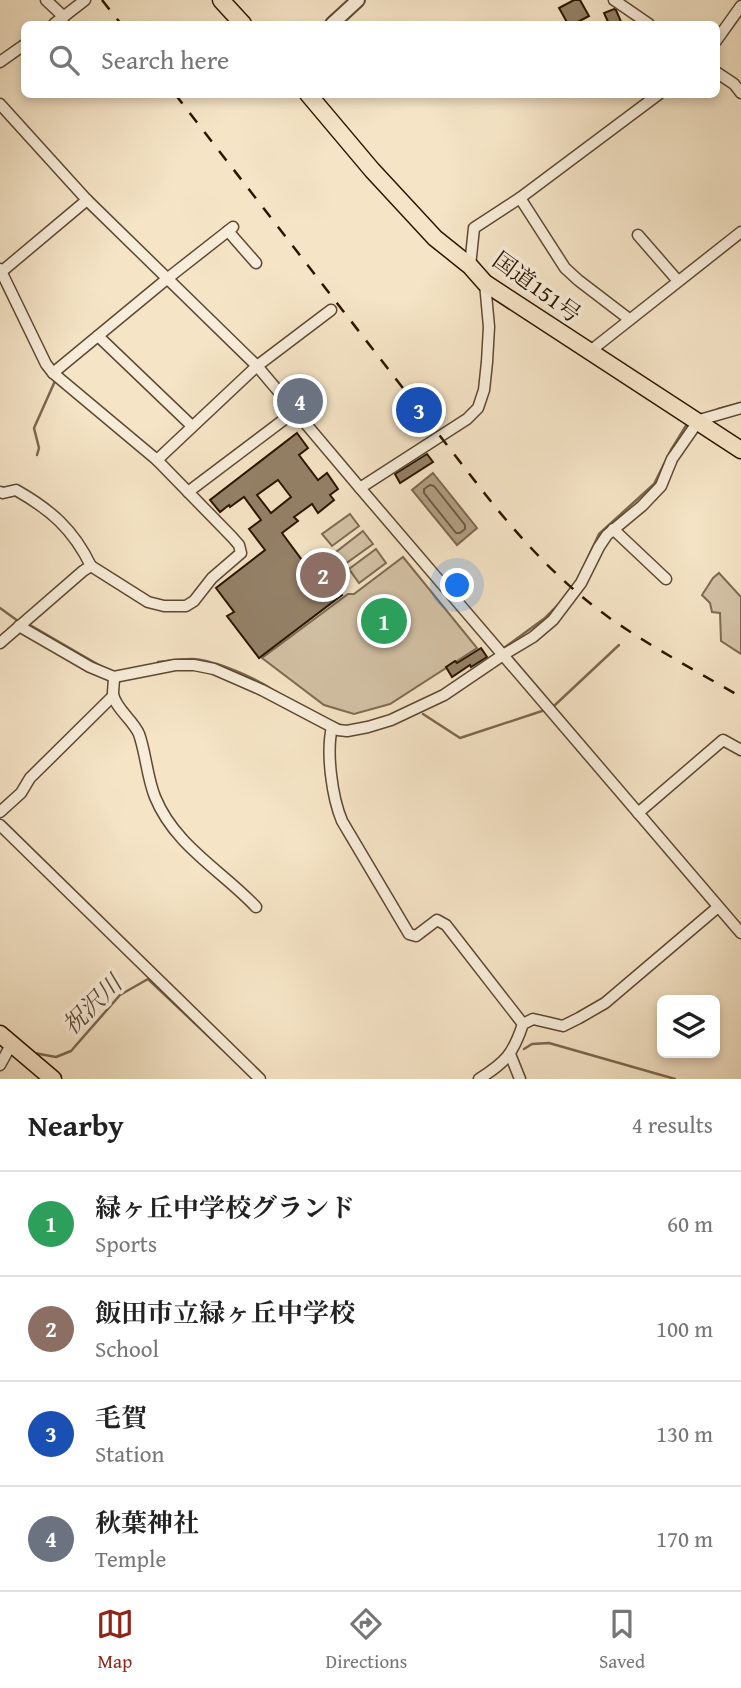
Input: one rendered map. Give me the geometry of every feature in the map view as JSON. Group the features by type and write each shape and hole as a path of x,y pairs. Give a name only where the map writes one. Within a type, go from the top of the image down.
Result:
{"highway":[{"path":"220,0 240,21"},
{"name":"国道151号","path":"312,98 372,170 429,232 470,266 485,284 741,450"},
{"path":"14,1048 53,1079"}],"street":[{"path":"46,0 64,17"},
{"path":"58,21 85,0"},
{"path":"335,21 358,0"},
{"path":"614,0 645,21"},
{"path":"720,35 741,6"},
{"path":"0,62 21,47"},
{"path":"720,75 734,84 741,93"},
{"path":"470,266 474,228 520,198 654,98"},
{"path":"0,104 88,200 257,366 741,932"},
{"path":"520,198 565,268 629,319"},
{"path":"0,492 3,494 16,490 55,515 65,525 91,566 148,602 186,606 194,601 212,578 241,553 239,545 232,537 157,460 53,373 46,364 1,271 88,200"},
{"path":"53,373 230,229 256,263"},
{"path":"589,352 741,232"},
{"path":"638,235 678,281"},
{"path":"359,488 467,419 478,408 484,390 489,327 485,284"},
{"path":"157,460 257,366 331,310"},
{"path":"98,335 192,426"},
{"path":"19,626 90,667 114,677 175,665 194,665 214,669 332,727 347,731 369,727 391,720 444,695 533,637 553,620 581,583 599,547 613,528 653,496 661,486 672,459 697,423 741,408"},
{"path":"188,492 294,412"},
{"path":"613,528 666,579"},
{"path":"0,643 91,566"},
{"path":"114,677 113,696 138,732 155,797 173,829 194,852 256,906"},
{"path":"0,812 21,793 30,778 113,696"},
{"path":"332,727 332,787 336,807 409,934 416,936 437,920 446,925 523,1024"},
{"path":"638,813 723,740 741,750"},
{"path":"0,825 260,1079"},
{"path":"479,1079 506,1061 523,1024 533,1019 563,1026 605,1003 718,907"},
{"path":"1,1064 14,1048"},
{"path":"510,1054 520,1079"}],"shaded area":[{"path":"350,514 359,526 332,546 322,534"},
{"path":"363,531 373,544 345,564 336,552"},
{"path":"376,549 386,563 359,583 349,569"},
{"path":"403,557 477,648 390,704 354,714 324,705 262,658 348,594 354,594"},
{"path":"719,573 741,597 741,654 721,641 720,613 712,612 710,603 702,595"}],"water":[{"path":"433,473 477,528 457,545 412,490"}],"building":[{"path":"574,0 580,0 589,16 580,21 566,21 559,8"},
{"path":"614,9 621,21 608,21 604,13"},
{"path":"297,433 308,448 299,455 318,480 327,473 338,489 330,495 334,500 318,513 312,504 294,517 298,521 282,533 302,560 311,553 342,595 259,658 227,616 234,612 216,588 265,550 249,529 261,520 244,497 220,512 210,500","holes":["278,480 291,497 271,513 257,495"]},
{"path":"427,454 433,462 400,483 395,474"},
{"path":"481,648 487,657 452,677 446,667"}],"waterway":[{"path":"37,455 39,448 34,428 55,381"},
{"path":"718,409 741,403"},
{"path":"578,579 599,534 654,484 687,424"},
{"path":"504,648 545,618 562,601"},
{"path":"0,608 18,621"},
{"path":"30,625 104,668"},
{"path":"555,705 619,645"},
{"path":"477,667 491,657"},
{"path":"158,662 202,660 224,666 276,692"},
{"path":"423,714 460,738 542,711"},
{"path":"328,720 345,727"},
{"name":"祝沢川","path":"34,1053 56,1057 71,1051 120,995 148,979 221,1048"},
{"path":"524,1049 532,1044 549,1043 675,1079"}],"railway":[{"path":"102,0 119,21"},
{"path":"178,98 485,494 528,545 576,592 611,619 741,697"}],"place":[{"name":"秋葉神社","path":"300,401"},
{"name":"毛賀","path":"419,410"},
{"name":"飯田市立緑ヶ丘中学校","path":"323,575"},
{"name":"緑ヶ丘中学校グランド","path":"384,621"}]}
